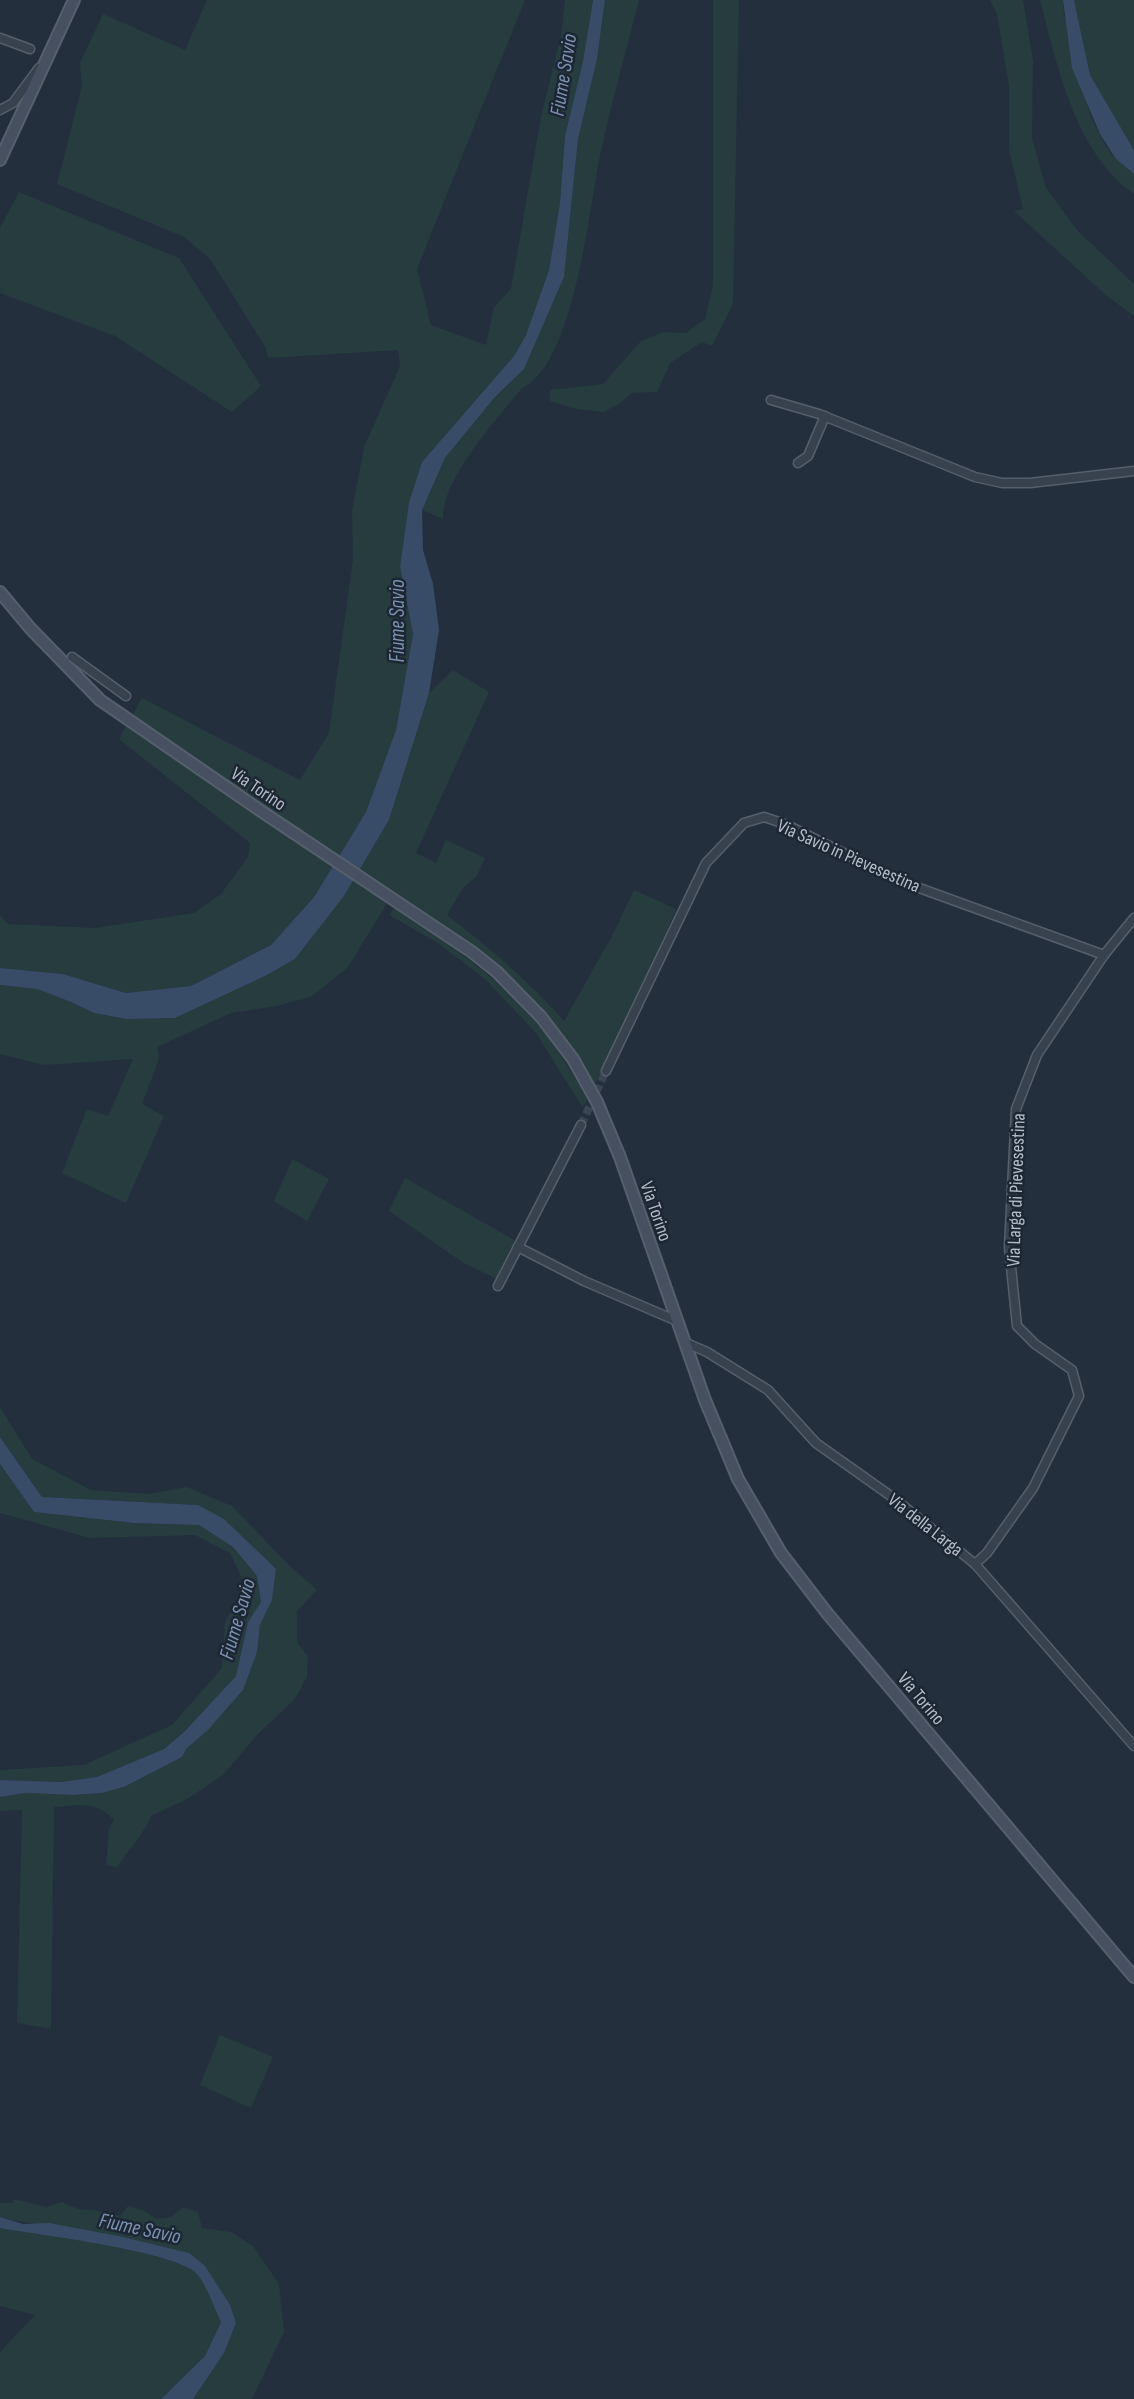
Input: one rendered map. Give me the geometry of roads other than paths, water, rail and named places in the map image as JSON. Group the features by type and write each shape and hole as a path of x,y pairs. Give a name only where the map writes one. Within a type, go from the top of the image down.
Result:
{"main road":[{"path":"0,160 74,0"},
{"name":"Via Torino","path":"0,592 30,628 100,700 443,932 497,972 521,995 573,1059 597,1102 620,1157 684,1342 738,1479 781,1553 827,1613 1134,1977"}],"street":[{"path":"0,38 30,49"},
{"path":"0,110 13,103 46,61"},
{"path":"771,400 825,416 975,477 1002,483 1030,483 1134,471"},
{"path":"798,463 808,456 825,416"},
{"path":"72,657 125,696"},
{"path":"77,677 97,677"},
{"name":"Via Savio in Pievesestina","path":"606,1071 706,863 744,823 764,817 785,824 900,881 1104,955"},
{"name":"Via Larga di Pievesestina","path":"975,1564 987,1553 1033,1488 1079,1396 1072,1370 1035,1344 1017,1326 1009,1247 1016,1109 1037,1055 1104,955 1134,918"},
{"path":"498,1286 581,1125"},
{"path":"518,1247 583,1281 677,1321"},
{"name":"Via della Larga","path":"684,1342 707,1352 768,1390 816,1443 895,1499 975,1564 1134,1746"}],"water":[{"path":"593,0 605,0 597,59 578,139 564,277 524,369 495,397 445,458 422,510 423,550 433,584 439,630 429,693 389,820 344,896 295,959 175,1018 127,1019 94,1013 37,989 0,985 0,968 63,974 126,993 191,986 271,945 314,897 366,812 396,730 413,634 400,567 409,503 422,462 514,356 526,335 549,270 560,203 565,136 583,61"},
{"path":"1063,0 1074,0 1090,75 1134,150 1134,174 1116,159 1100,134 1072,68"},
{"path":"0,1437 42,1497 198,1505 224,1519 276,1569 272,1600 260,1625 257,1652 243,1690 208,1730 187,1748 182,1757 124,1787 102,1793 26,1793 0,1797 0,1780 61,1782 97,1777 164,1749 185,1731 236,1676 248,1622 261,1602 257,1576 233,1547 199,1525 134,1523 34,1512 0,1464"},
{"path":"0,2217 23,2224 49,2223 123,2237 189,2253 205,2266 230,2305 236,2323 224,2353 193,2399 161,2399 205,2356 221,2322 197,2274 163,2258 135,2251 0,2228"}],"tunnel":[{"path":"581,1125 606,1071"}],"water label":[{"name":"Fiume Savio","path":"563,75"},
{"name":"Fiume Savio","path":"397,621"},
{"name":"Fiume Savio","path":"237,1619"},
{"name":"Fiume Savio","path":"140,2228"}]}
